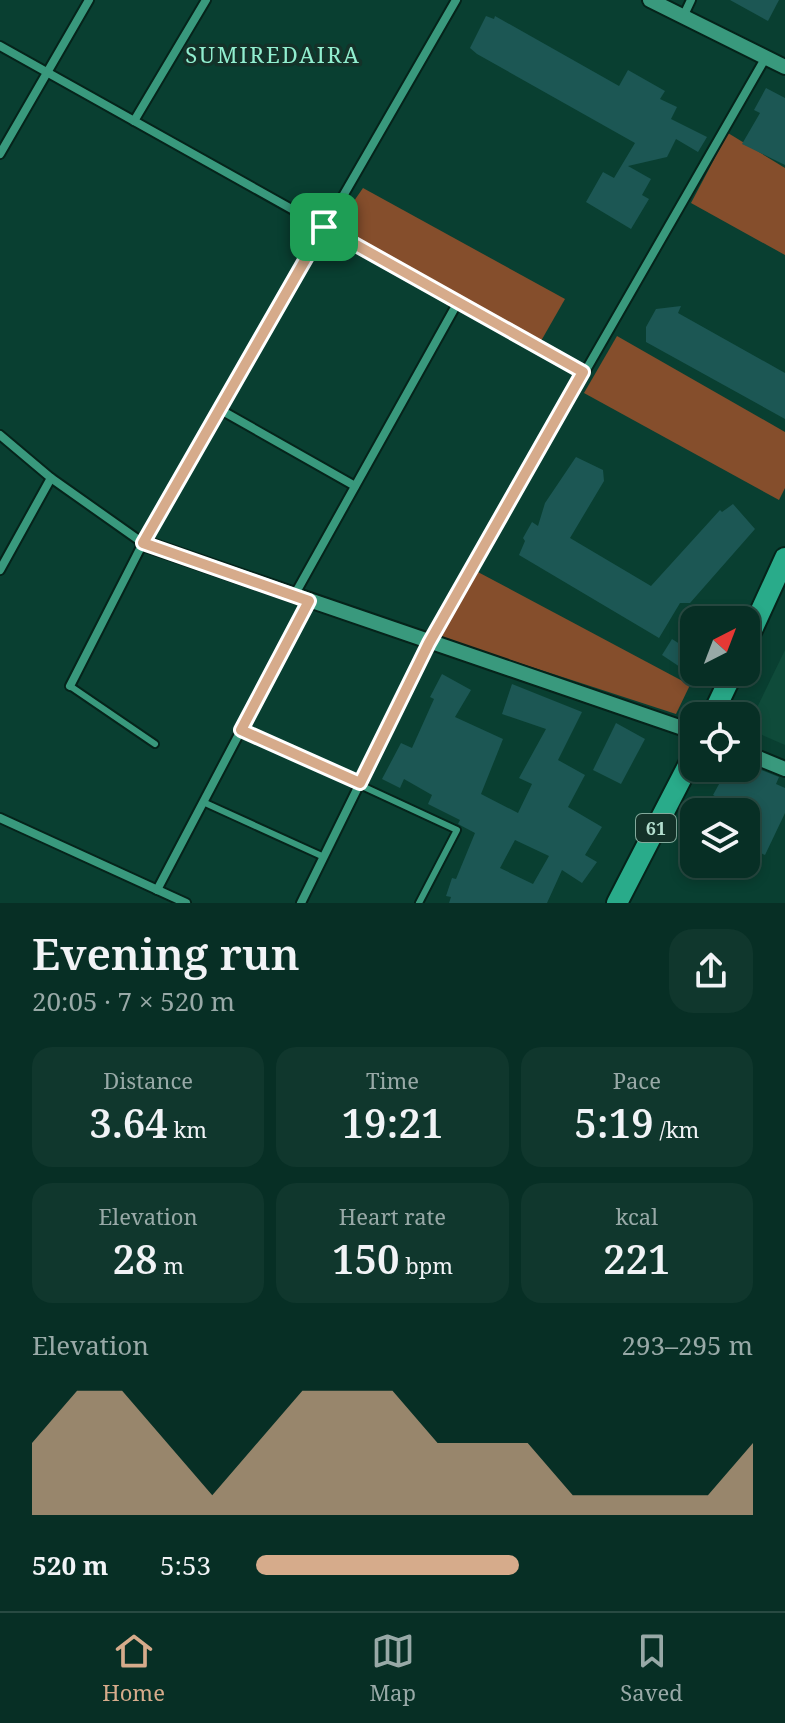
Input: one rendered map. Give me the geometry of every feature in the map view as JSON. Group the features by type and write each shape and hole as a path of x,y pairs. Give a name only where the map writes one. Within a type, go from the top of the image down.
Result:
{"main road":[{"path":"760,612 785,558"},
{"name":"61","path":"617,903 680,781"}],"street":[{"path":"0,154 3,143 89,0"},
{"path":"134,121 206,0"},
{"path":"70,686 143,543 456,0"},
{"path":"650,0 785,67"},
{"path":"683,17 691,0"},
{"path":"0,46 583,372"},
{"path":"301,903 429,643 766,57"},
{"path":"157,890 241,730 355,486 458,302"},
{"path":"219,409 355,486"},
{"path":"0,435 51,478 143,543 680,727"},
{"path":"0,570 51,478"},
{"path":"760,759 785,769"},
{"path":"0,818 186,903"}],"lane":[{"path":"70,686 155,744"},
{"path":"241,730 457,830 419,903"},
{"path":"203,802 324,857"}],"shaded area":[{"path":"728,133 785,168 785,255 691,203"},
{"path":"363,188 565,299 541,341 336,227"},
{"path":"617,336 785,432 785,488 779,500 584,393"},
{"path":"476,571 680,680 680,686 690,686 676,714 440,637"},
{"path":"785,650 785,745 760,734 760,702"}],"building":[{"path":"730,0 779,0 768,21"},
{"path":"486,16 494,19 495,16 619,86 628,70 665,91 660,99 677,107 671,119 707,137 698,152 676,139 667,157 628,166 651,179 642,195 649,199 631,229 586,202 603,172 614,178 635,143 477,54 470,48"},
{"path":"766,88 785,98 785,165 742,144 760,113 754,110"},
{"path":"681,306 678,313 785,373 785,419 646,342 646,327 656,309"},
{"path":"576,457 603,470 604,481 570,538 651,586 720,510 722,512 733,504 755,529 690,603 680,603 659,638 519,555 525,541 523,538 532,522 538,526 545,503"},
{"path":"672,639 680,644 680,667 662,655"},
{"path":"442,674 471,690 455,717 503,739 481,794 518,813 532,784 519,778 546,729 502,714 512,684 582,712 558,760 585,775 568,807 602,827 585,855 597,862 582,883 562,870 547,903 449,903 451,897 446,896 452,878 456,879 475,833 458,824 460,820 428,804 432,795 404,779 400,788 382,779 401,743 412,748 434,699 430,697","holes":["515,840 549,856 533,884 500,868"]},
{"path":"616,723 645,739 621,784 593,770"},
{"path":"760,770 779,777 776,784 785,788 785,813 765,855 760,853 760,798 718,798 713,795 720,782 760,782"}],"district":[{"name":"SUMIREDAIRA","path":"273,54"}],"route":[{"path":"324,227 583,372 429,643 360,783 241,730 309,601 143,543 324,227"}]}
